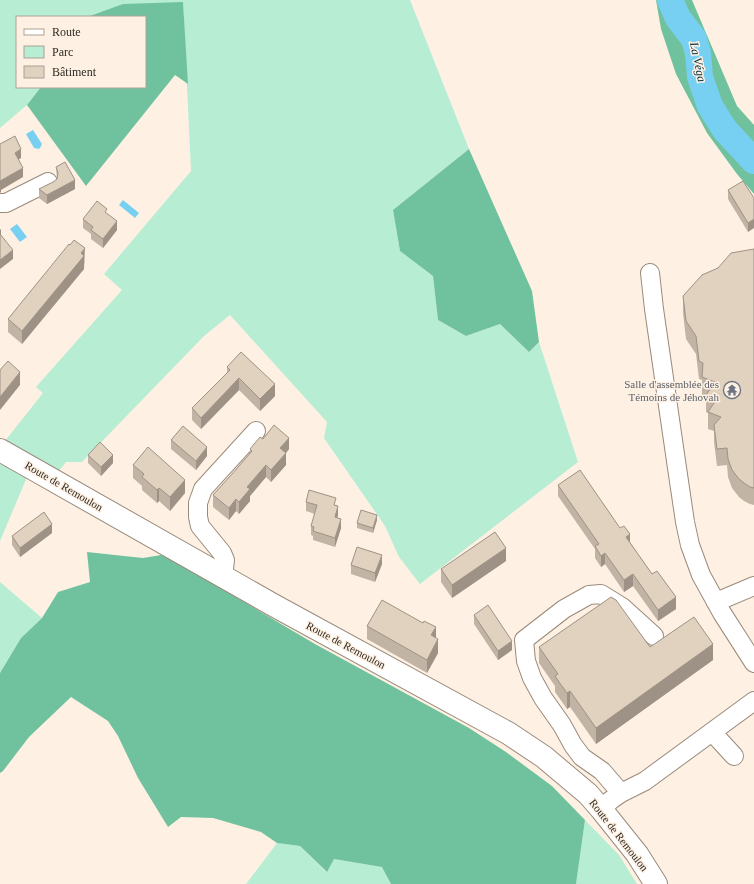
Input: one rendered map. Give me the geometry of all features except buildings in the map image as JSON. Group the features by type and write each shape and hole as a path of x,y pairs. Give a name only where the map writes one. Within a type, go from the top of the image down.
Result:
{"main road":[{"name":"Route de Remoulon","path":"0,450 288,614 508,733 544,757 588,794 637,854 656,884"}],"lane":[{"path":"0,203 6,203 48,182"},
{"path":"650,273 685,522 690,545 701,575 722,613 754,663"},
{"path":"223,577 225,560 222,553 200,526 198,504 203,489 256,431"},
{"path":"716,602 754,586"},
{"path":"621,793 602,771 582,757 543,698 532,678 526,661 524,640 564,609 589,595 601,594 622,606 654,636"},
{"path":"601,809 621,793 645,781 754,701"},
{"path":"712,732 734,756"}],"green space":[{"path":"0,0 410,0 469,149 393,210 400,251 433,276 438,320 466,336 500,324 529,352 539,342 578,462 420,584 399,557 385,526 324,438 327,422 230,315 204,336 82,462 66,462 58,472 5,441 43,393 36,387 122,290 104,274 191,171 183,2 90,16 16,16 16,88 40,88 27,105 0,128"},
{"path":"656,0 692,0 737,106 754,125 754,194 737,174 707,133 676,74 661,29"},
{"path":"183,2 188,84 175,75 86,186 27,105 40,88 146,88 146,16 90,16 123,4"},
{"path":"469,149 532,291 539,342 529,352 500,324 466,336 438,320 433,276 400,251 393,210"},
{"path":"0,462 27,477 0,541"},
{"path":"87,552 143,558 161,555 173,560 315,644 469,728 506,752 552,786 585,820 576,884 391,884 382,867 334,859 327,872 300,846 277,843 261,832 213,818 181,817 168,827 138,778 118,736 108,721 71,697 29,737 0,773 0,673 21,638 42,618 58,592 90,582"},
{"path":"0,582 42,618 21,638 0,673"},
{"path":"585,820 619,855 637,884 576,884"},
{"path":"277,843 300,846 326,872 334,859 383,867 391,884 246,884"}],"water":[{"path":"33,130 42,144 39,149 34,148 26,134"},
{"path":"123,200 139,213 135,218 119,205"},
{"path":"17,224 27,237 20,242 10,229"}],"waterway":[{"name":"La Véga","path":"670,0 678,18 694,39 698,53 700,77 710,106 725,130 754,161"}],"place":[{"name":"Salle d'assemblée des Témoins de Jéhovah","path":"732,390"}]}
